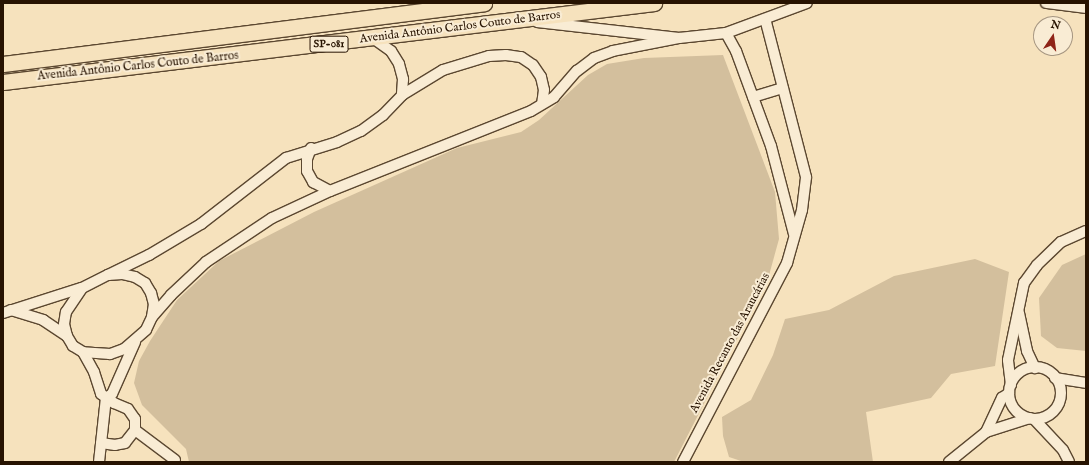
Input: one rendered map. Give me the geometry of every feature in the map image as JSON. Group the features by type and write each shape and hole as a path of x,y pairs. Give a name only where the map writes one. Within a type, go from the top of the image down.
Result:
{"main road":[{"name":"Avenida Antônio Carlos Couto de Barros","path":"3,64 484,3"},
{"name":"Avenida Antônio Carlos Couto de Barros","path":"3,82 654,3"}],"street":[{"path":"99,462 106,398 112,394 136,340 152,317 188,278 227,246 272,218 330,191 530,111 560,93 577,71 594,58 613,51 678,38 726,33 807,3"},
{"path":"1046,3 1086,8"},
{"name":"Avenida Recanto das Araucárias","path":"683,462 787,263 802,210 806,177 765,18"},
{"path":"515,20 678,38"},
{"name":"Avenida Recanto das Araucárias","path":"726,33 736,51 771,146 794,234"},
{"path":"374,38 391,51 399,64 403,79 402,95"},
{"path":"7,311 82,288 175,240 225,206 274,165 311,148 337,142 361,131 383,115 402,95 428,77 458,64 490,56 514,55 528,60 538,71 544,90 542,104"},
{"path":"753,96 783,88"},
{"path":"311,148 307,159 307,171 313,182 330,191"},
{"path":"1069,462 1063,450 1032,419 1015,410 1010,389 1008,360 1024,282 1036,265 1061,242 1086,231"},
{"path":"108,275 128,275 145,283 151,293 154,304 152,317"},
{"path":"82,288 66,312 64,324 67,336 73,346 84,352 110,354 136,340"},
{"path":"1018,310 1027,350 1035,368"},
{"path":"7,311 43,320 67,336"},
{"path":"84,352 94,372 101,394 132,414 135,430 129,440 120,445 101,443"},
{"path":"949,462 986,432 1032,419 1045,417 1054,411 1059,402 1061,392 1055,378 1051,373 1035,368 1020,372 1010,389 1002,398 986,432"},
{"path":"1055,378 1086,383"},
{"path":"135,430 174,460"}],"shaded area":[{"path":"723,55 775,192 779,239 768,279 674,462 189,462 186,449 142,405 134,383 139,361 150,341 177,300 219,261 314,212 457,148 521,132 539,120 588,75 607,64 644,58"},
{"path":"1086,254 1086,351 1057,348 1041,336 1039,298 1062,265"},
{"path":"975,259 1009,272 995,366 951,374 931,398 866,412 873,462 744,462 729,457 723,436 722,417 751,400 773,355 785,319 829,310 894,276"}]}
